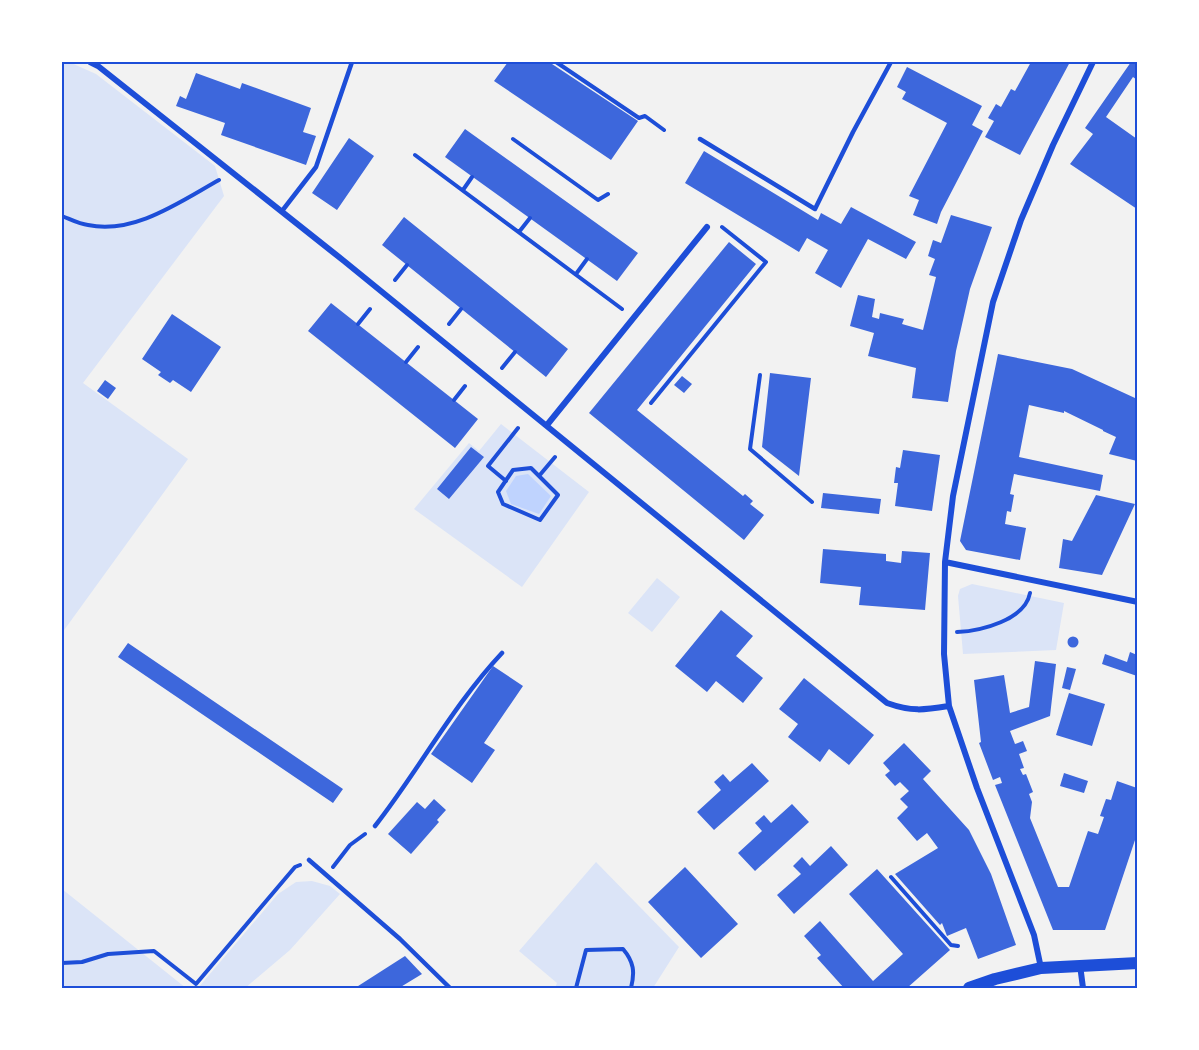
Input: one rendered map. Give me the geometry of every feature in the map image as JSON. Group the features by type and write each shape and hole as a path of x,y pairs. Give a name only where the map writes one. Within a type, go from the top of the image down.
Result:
{"main road":[{"path":"969,988 1041,968 1137,963"}],"street":[{"path":"90,62 282,211 887,702 905,709 926,710 949,706"},
{"path":"1041,968 1034,935 977,788 949,706 944,654 945,562 953,496 993,302 1021,220 1053,145 1093,62"},
{"path":"547,425 707,227"},
{"path":"945,562 1137,602"},
{"path":"1080,965 1083,988"}],"lane":[{"path":"282,211 316,167 352,62"},
{"path":"700,139 814,209 891,62"},
{"path":"375,826 396,800 440,734 502,653"},
{"path":"309,860 400,939 450,988"}],"path":[{"path":"556,62 639,118 645,116 664,130"},
{"path":"513,139 598,200 608,194"},
{"path":"415,155 622,309"},
{"path":"62,216 89,226 121,226 154,215 235,174"},
{"path":"463,190 472,177"},
{"path":"519,232 530,218"},
{"path":"651,403 766,262 722,227"},
{"path":"576,274 586,259"},
{"path":"395,280 407,265"},
{"path":"358,324 370,309"},
{"path":"449,324 461,309"},
{"path":"406,362 418,347"},
{"path":"502,368 515,352"},
{"path":"760,375 750,449 812,502"},
{"path":"454,400 465,386"},
{"path":"506,481 488,466 518,428"},
{"path":"539,476 555,457"},
{"path":"531,468 539,476 558,495 540,520 503,504 498,492 513,470 531,468"},
{"path":"957,632 986,629 996,625 1025,607 1030,593"},
{"path":"326,875 350,845 375,826"},
{"path":"62,963 82,962 108,954 154,951 196,984 295,867 309,860"},
{"path":"891,877 951,945 958,946"},
{"path":"576,988 586,950 623,948 631,958 634,971 631,988"}],"shaded area":[{"path":"62,62 69,62 96,74 215,166 224,196 83,383 188,459 62,633"},
{"path":"501,424 589,492 522,587 414,509 469,443 479,451"},
{"path":"657,578 680,597 652,632 628,613"},
{"path":"972,584 1064,603 1056,650 963,654 958,596 960,589"},
{"path":"596,862 679,947 653,988 555,988 557,983 519,951"},
{"path":"312,881 330,886 340,894 290,950 245,988 198,988 278,894 296,882"},
{"path":"62,889 186,988 62,988"}],"water":[{"path":"528,474 551,496 539,514 511,504 506,491 516,476"}],"building":[{"path":"508,62 549,62 638,121 611,160 494,81"},
{"path":"1031,62 1070,62 1020,155 985,137 994,121 988,118 996,104 1001,107 1011,89 1015,91"},
{"path":"1131,62 1137,62 1137,80 1133,77 1106,117 1137,139 1137,209 1070,164 1093,134 1085,128"},
{"path":"907,67 982,106 972,125 983,131 937,224 913,215 919,200 909,196 947,123 902,99 906,92 897,87"},
{"path":"196,73 240,89 242,83 311,108 303,132 316,136 306,165 221,135 225,123 176,106 180,96 186,99"},
{"path":"465,129 638,253 617,281 445,157"},
{"path":"349,138 374,156 337,210 312,193"},
{"path":"704,151 818,220 821,213 841,224 851,207 916,242 906,259 868,239 841,288 815,273 828,250 807,238 799,252 685,183"},
{"path":"951,215 992,227 970,289 956,351 948,402 912,398 916,368 868,356 874,333 850,326 858,295 875,299 872,317 879,319 880,313 904,319 902,324 923,330 936,277 929,275 935,259 928,256 933,240 941,243"},
{"path":"404,217 568,349 546,377 382,245"},
{"path":"729,242 756,264 637,410 743,496 745,494 753,501 750,504 764,515 744,540 589,413"},
{"path":"331,303 478,419 455,448 308,331"},
{"path":"172,314 221,347 191,392 173,380 170,383 158,375 161,372 142,359"},
{"path":"998,354 1072,369 1135,398 1137,394 1137,461 1109,454 1116,437 1103,430 1064,411 1064,413 1029,405 1019,457 1103,475 1100,491 1014,474 1010,494 1014,495 1011,512 1007,511 1005,524 1026,528 1020,560 966,550 960,541"},
{"path":"770,373 811,378 799,476 762,447"},
{"path":"682,376 692,384 684,393 674,385"},
{"path":"105,380 116,388 108,399 97,391"},
{"path":"471,447 484,457 449,499 437,489"},
{"path":"903,450 940,455 932,511 895,506 898,483 894,483 896,467 900,468"},
{"path":"823,493 881,499 879,514 821,508"},
{"path":"1096,495 1135,504 1102,575 1059,568 1063,539 1072,541"},
{"path":"823,549 886,554 886,561 901,563 902,551 930,553 925,610 859,605 861,587 820,583"},
{"path":"721,610 753,636 736,656 763,678 743,703 716,681 707,692 675,666"},
{"path":"1073,636 1079,642 1073,648 1067,642"},
{"path":"128,643 343,789 333,803 118,657"},
{"path":"1130,652 1137,655 1137,676 1102,664 1105,654 1127,662"},
{"path":"1035,661 1056,664 1050,716 1010,731 1015,744 1023,741 1027,751 1019,754 1024,768 1020,769 1023,775 1026,774 1033,792 1029,794 1032,802 1030,818 1058,887 1069,887 1088,831 1098,834 1104,817 1100,816 1106,799 1111,800 1117,781 1137,788 1137,834 1105,930 1053,930 995,785 1002,783 1000,777 993,780 979,743 981,742 974,680 1004,675 1010,713 1029,707"},
{"path":"493,666 523,686 484,743 495,750 472,783 431,754"},
{"path":"1067,667 1076,669 1070,690 1062,688"},
{"path":"804,678 874,735 849,765 829,749 820,762 788,737 798,724 779,709"},
{"path":"1069,693 1105,704 1092,746 1056,735"},
{"path":"904,743 931,771 923,779 969,830 991,874 1016,945 978,959 966,928 947,936 942,923 940,925 895,874 938,848 927,833 917,841 897,818 908,807 900,799 909,791 900,782 895,786 885,775 890,771 883,763"},
{"path":"752,763 769,781 714,830 697,812 721,790 714,782 723,774 730,782"},
{"path":"1064,773 1088,781 1084,793 1060,786"},
{"path":"434,799 446,810 437,820 439,822 411,854 388,834 417,802 425,809"},
{"path":"792,804 809,822 755,871 738,853 762,831 755,823 764,815 771,823"},
{"path":"831,846 848,865 794,914 777,895 801,874 793,866 802,857 810,866"},
{"path":"685,867 738,924 701,958 648,902"},
{"path":"877,869 950,950 907,988 844,988 817,958 821,955 804,936 820,921 873,981 903,954 849,894"},
{"path":"405,956 422,974 399,988 355,988"}]}
